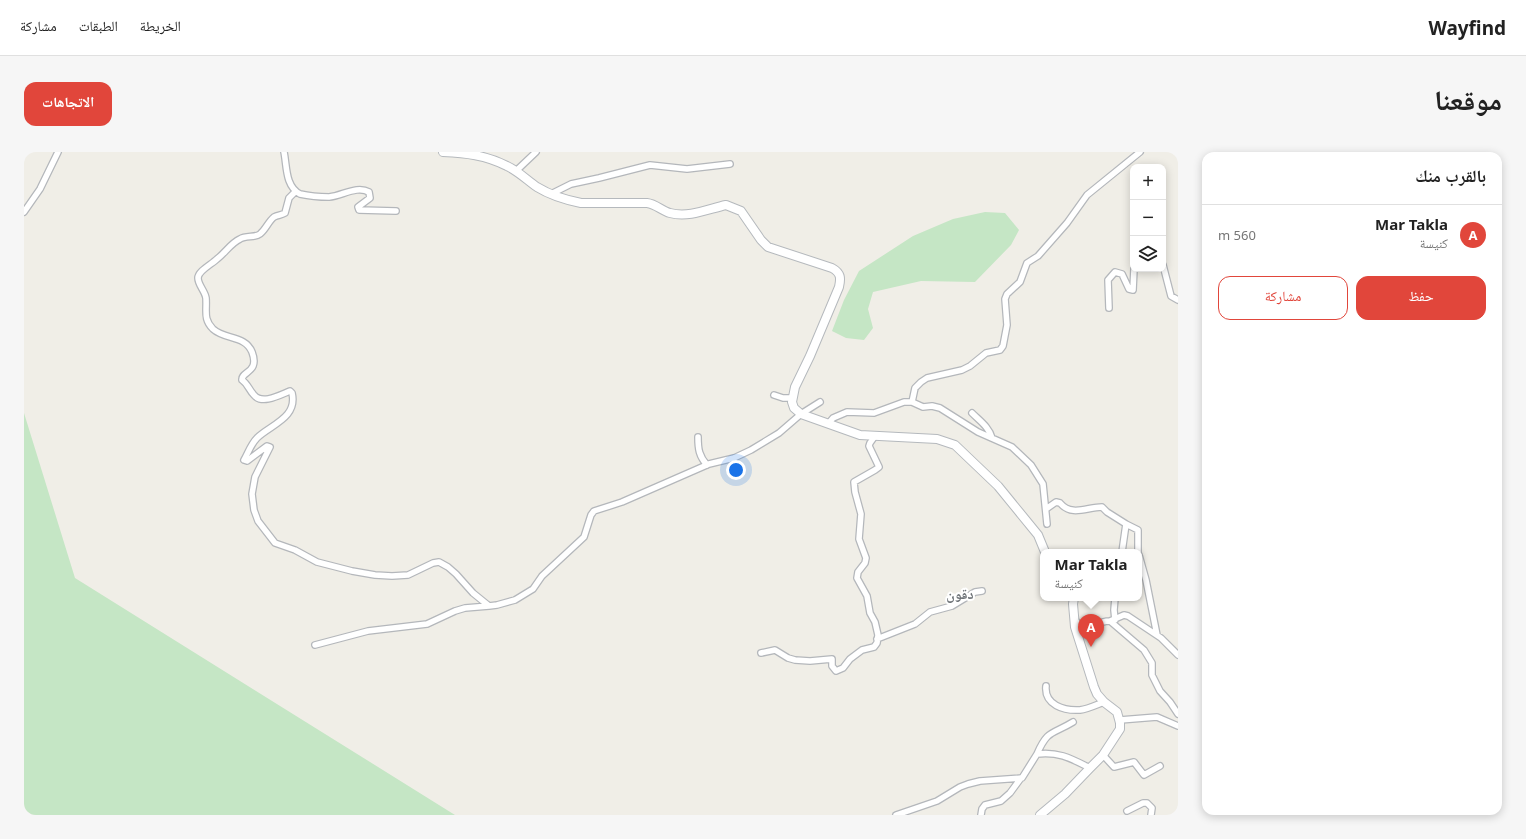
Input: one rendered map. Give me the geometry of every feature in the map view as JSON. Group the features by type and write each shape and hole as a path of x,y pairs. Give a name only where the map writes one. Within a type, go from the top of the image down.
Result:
{"main road":[{"path":"443,152 479,156 499,162 516,171 538,187 551,194 566,200 581,203 647,202 662,210 678,215 686,215 726,205 741,211 761,240 768,247 837,271 841,279 839,287 810,356 795,387 792,398 794,408 801,414 860,434 936,439 955,445 998,486 1038,535 1044,549"},
{"path":"1040,815 1065,794 1103,755 1120,730 1120,720 1117,712 1104,702 1097,694 1094,687 1075,627 1073,616 1074,601"}],"street":[{"path":"24,212 40,189 58,152"},
{"path":"284,152 286,172 295,192 301,195 329,197 354,190 367,191 370,192 370,198 358,207 358,210 396,211"},
{"path":"516,171 536,152"},
{"path":"912,402 915,388 927,378 962,370 970,366 986,353 1000,350 1003,346 1006,325 1005,299 1007,294 1020,282 1027,263 1038,256 1067,223 1087,195 1140,152"},
{"path":"551,194 571,184 650,165 687,169 730,164"},
{"path":"295,192 289,198 286,213 274,218 259,234 244,237 235,242 219,258 203,270 198,277 205,297 206,320 218,333 245,343 252,353 252,369 244,374 242,380 248,385 255,397 265,399 290,391 292,395 290,408 283,419 258,437 244,460 247,461 266,446 270,447 252,485 253,505 258,521 272,540 279,545 295,550 317,562 352,571 375,575 400,576 408,575 433,563 443,563 456,574 473,593 489,606"},
{"path":"1109,308 1108,280 1115,272 1122,274 1132,290 1134,272"},
{"path":"1165,272 1171,296 1178,300"},
{"path":"774,396 792,398"},
{"path":"315,645 368,631 427,624 465,608 489,606 515,600 533,589 542,576 584,537 591,515 594,511 622,502 707,465 734,458 751,450 779,433 801,414 820,402"},
{"path":"828,424 833,418 847,412 874,413 896,404 912,402 923,407 932,406 940,408 978,432 1012,447 1021,454 1036,472 1043,484 1047,524"},
{"path":"972,413 985,425 992,438"},
{"path":"761,653 775,650 788,658 795,660 810,661 832,659 832,666 836,671 843,668 850,659 862,650 874,647 878,639 877,628 870,613 867,596 857,578 858,572 865,563 866,558 859,539 861,514 854,482 879,467 869,446 875,436"},
{"path":"698,437 698,449 701,459 707,465"},
{"path":"1046,509 1056,502 1060,503 1064,508 1073,511 1102,507 1107,512 1138,530 1138,549"},
{"path":"1122,549 1126,524"},
{"path":"1142,566 1157,635"},
{"path":"878,639 915,624 930,612 952,606 975,592 982,591"},
{"path":"1113,620 1115,601"},
{"path":"1073,616 1083,629 1087,629 1099,622 1128,616 1157,635 1178,655"},
{"path":"1113,620 1144,650 1152,662 1152,675 1160,691 1178,714"},
{"path":"1046,686 1045,692 1049,700 1059,707 1080,710 1104,702"},
{"path":"1120,720 1157,717 1178,726"},
{"path":"981,815 982,809 985,805 1001,801 1010,793 1022,778 1046,737 1055,730 1073,722"},
{"path":"1037,754 1056,754 1065,756 1090,768"},
{"path":"1103,755 1114,768 1134,762 1144,775 1160,766"},
{"path":"896,815 937,801 960,787 968,784 980,781 1022,778"},
{"path":"1127,811 1143,803 1147,803 1152,808 1151,815"}],"green space":[{"path":"985,212 1005,213 1019,230 1011,245 975,282 921,281 873,292 868,309 873,328 864,340 846,338 832,331 844,300 859,271 913,236 953,219"},
{"path":"24,413 75,578 455,815 24,815"}],"place":[{"name":"Mar Takla","path":"1091,647"}],"district":[{"name":"دقون","path":"960,594"}]}
